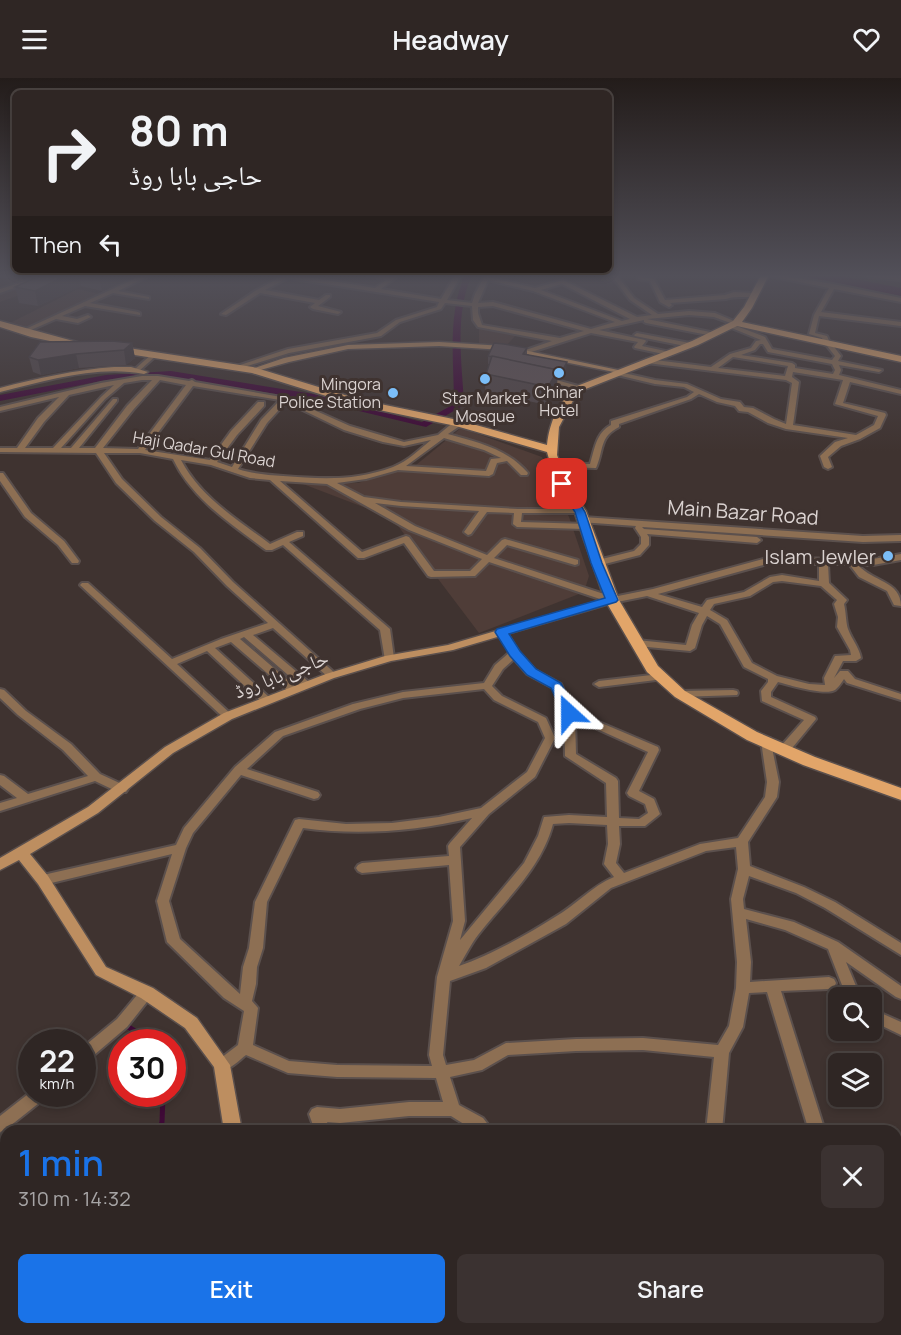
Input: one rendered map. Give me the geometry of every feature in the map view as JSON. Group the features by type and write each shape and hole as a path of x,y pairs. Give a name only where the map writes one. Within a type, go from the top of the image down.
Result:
{"main road":[{"path":"24,334 33,337 55,340 91,346 61,342 55,340 28,334"},
{"path":"713,334 617,372 580,388 571,395 554,427 553,450 562,484 582,519 612,600 652,669 660,677 680,694 784,750 901,794"},
{"path":"778,334 901,359"},
{"path":"253,370 348,347 439,344 525,352 617,372"},
{"path":"105,348 253,370 359,403 452,422 553,450"},
{"path":"0,390 38,380 94,370 141,374"},
{"name":"حاجی بابا روڈ","path":"0,866 93,810 170,750 228,716 332,675 389,658 449,648 612,600"},
{"path":"21,853 43,880 101,970 147,993 191,1023 222,1065 232,1125"}],"street":[{"path":"235,368 288,351 381,334"},
{"path":"523,334 558,340"},
{"path":"525,352 576,334"},
{"path":"606,334 643,341 637,347 668,353"},
{"path":"629,334 690,345"},
{"path":"756,334 766,342 770,351 879,370"},
{"path":"812,334 825,337 838,356 834,362"},
{"path":"712,369 732,355 753,349 758,342 766,342"},
{"path":"0,408 122,381 141,374 155,355"},
{"path":"732,355 792,365 788,378"},
{"path":"647,361 788,378 796,382 789,427"},
{"path":"834,362 838,370 835,376"},
{"path":"790,369 835,376 901,392"},
{"path":"617,372 655,382 685,385 789,427 857,437"},
{"path":"141,374 285,399 347,428 404,444 441,435 496,452 517,464 524,473"},
{"path":"535,377 580,388"},
{"path":"158,378 129,408 98,450 119,480 158,519 197,550 230,584 332,675"},
{"path":"828,467 824,456 838,444 877,426 882,415 839,404 847,379"},
{"path":"55,450 122,381"},
{"path":"140,451 192,382"},
{"path":"556,465 593,466 597,444 606,429 616,425 614,423 689,398 699,391"},
{"path":"20,449 41,420 66,394"},
{"path":"233,471 264,422 285,399"},
{"path":"74,450 115,400"},
{"path":"212,463 234,433 261,404"},
{"name":"Haji Qadar Gul Road","path":"0,450 140,451 212,463 250,476 327,482 366,477 397,468 410,461 441,435 452,422"},
{"path":"175,456 180,471 193,485 227,516 269,548 300,534"},
{"path":"397,468 489,474 494,461 508,459"},
{"path":"0,475 28,515 61,543 75,561"},
{"path":"270,477 361,556 406,539 431,573 472,574 505,542 575,562"},
{"path":"327,482 412,528 489,559 612,600 644,592 654,592 767,561 873,562 901,557"},
{"path":"362,499 400,504 518,511 582,519"},
{"path":"468,532 485,509"},
{"path":"518,511 517,524 582,519"},
{"name":"Main Bazar Road","path":"582,519 853,538 901,538"},
{"path":"597,563 637,553 645,545 645,537 635,523"},
{"path":"641,531 757,540"},
{"path":"283,541 385,629 389,658"},
{"path":"852,562 862,575 891,589 897,603 901,603"},
{"path":"823,563 824,584"},
{"path":"637,643 690,648 704,611 710,602 747,594 770,580 782,578 824,584 842,600 839,604 843,617 842,627 855,650 856,658 839,658 829,678 831,688"},
{"path":"85,585 228,716"},
{"path":"644,592 704,611 724,622 748,665 773,678 809,687 831,688"},
{"path":"170,663 274,624"},
{"path":"502,632 515,653 531,672 556,686 569,713 571,756 612,781 614,844 610,864 622,879"},
{"path":"246,634 306,685"},
{"path":"233,638 292,690"},
{"path":"208,647 266,700"},
{"path":"487,686 499,667 515,653"},
{"path":"831,688 844,672 851,681 901,698"},
{"path":"600,684 660,677"},
{"path":"773,678 773,684 766,691 766,699 811,718 784,750"},
{"path":"222,1065 245,1048 251,1008 229,994 174,942 163,901 180,848 188,831 239,770 279,734 357,706 403,695 487,686"},
{"path":"453,1109 436,1055 444,977 459,921 454,846 485,811 531,774 550,738 542,720 498,698 487,686"},
{"path":"0,692 22,713 68,747 96,777 122,789"},
{"path":"680,694 733,693"},
{"path":"444,977 459,957 470,936 508,892 530,861 545,837 548,820 614,820 641,823 654,814 650,802 633,793 654,750 569,713"},
{"path":"715,1125 722,1052 736,1027 743,988 744,962 737,899 744,869 742,842 771,797 773,782 766,741"},
{"path":"239,770 314,795"},
{"path":"0,807 96,777"},
{"path":"0,779 26,799"},
{"path":"244,1004 250,967 256,948 261,902 299,823 359,829 438,822 485,811"},
{"path":"444,977 481,964 561,920 607,885 704,847 742,842"},
{"path":"43,880 180,848"},
{"path":"362,868 455,860"},
{"path":"744,869 800,890 830,905 901,950"},
{"path":"739,912 789,926 833,946 901,993"},
{"path":"833,946 850,987"},
{"path":"743,988 829,983"},
{"path":"772,987 815,1125"},
{"path":"96,1045 122,1023 147,993"},
{"path":"882,1020 901,1029"},
{"path":"245,1048 288,1067 337,1071 441,1072 477,1066 506,1049 643,1044 722,1052"},
{"path":"0,1125 23,1107"},
{"path":"321,1125 317,1114 340,1116 409,1109 453,1109 480,1125"}],"shaded area":[{"path":"479,334 517,334 504,348 479,345"},
{"path":"461,428 542,457 569,517 589,576 584,592 479,633 392,518 303,484 358,483 416,465"}],"building":[{"path":"40,342 132,343 124,350 38,360 29,357"},
{"path":"494,343 527,348 523,354 567,362 562,371 488,356"},
{"path":"492,356 558,370 548,387 486,374"}],"waterway":[{"path":"0,398 106,378 171,374 313,397 423,425 459,405 458,334"},
{"path":"125,1025 132,1029"},
{"path":"161,1125 163,1107"}],"place":[{"name":"Chinar Hotel","path":"559,373"},
{"name":"Star Market Mosque","path":"485,379"},
{"name":"Mingora Police Station","path":"393,393"},
{"name":"Islam Jewler","path":"888,556"}],"route":[{"path":"562,484 580,512 612,600 502,632 515,653 531,672 556,686 569,713"}]}
